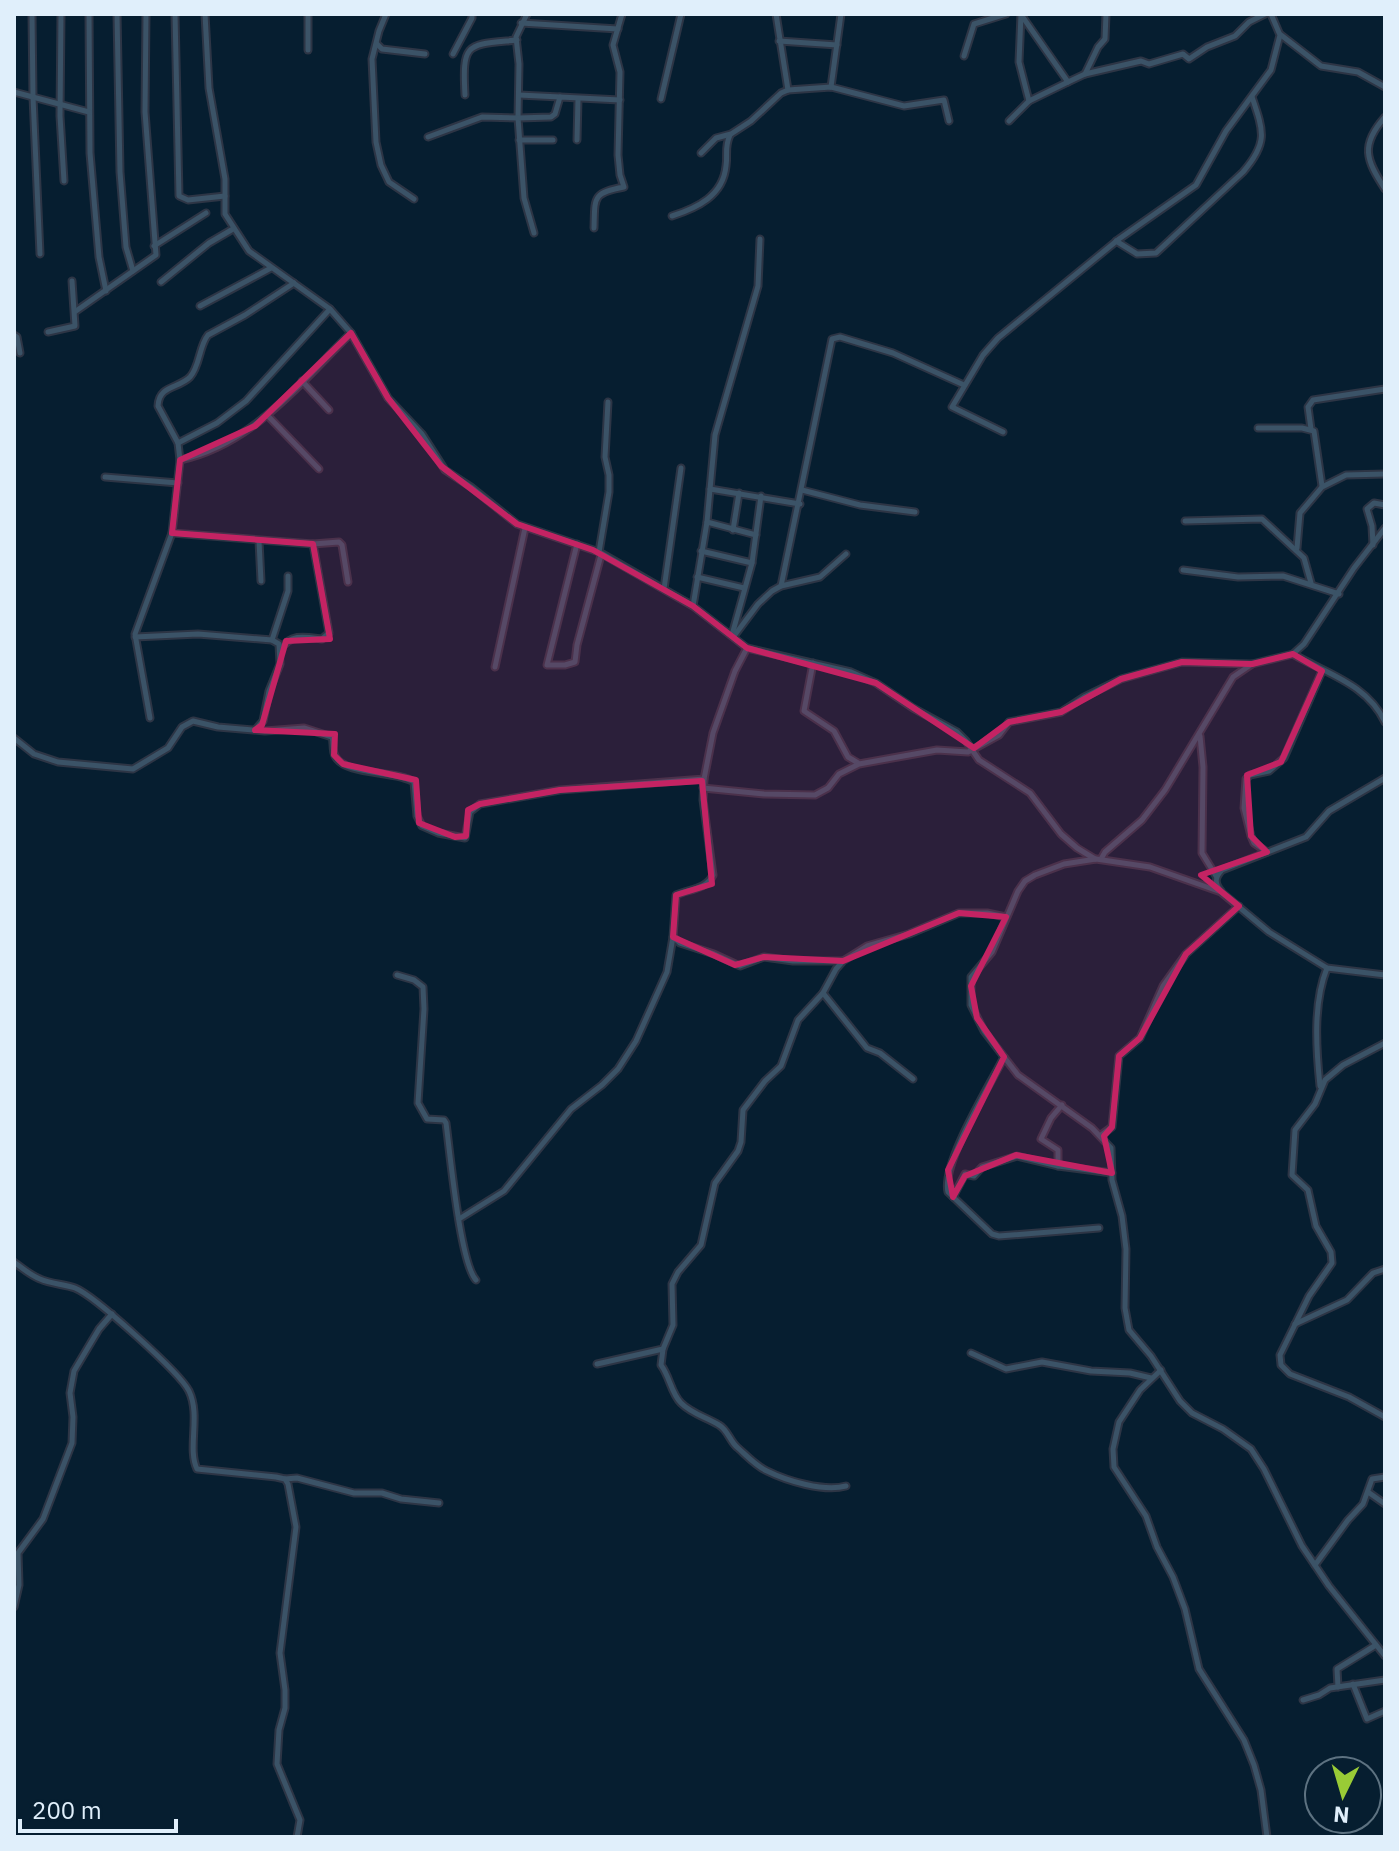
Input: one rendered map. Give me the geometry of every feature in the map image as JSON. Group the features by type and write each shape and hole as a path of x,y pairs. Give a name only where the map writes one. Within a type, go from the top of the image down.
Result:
{"street":[{"path":"32,14 40,254"},
{"path":"61,14 64,181"},
{"path":"89,14 89,112 94,218 106,291"},
{"path":"117,14 120,172 126,247 133,271"},
{"path":"76,311 154,257 145,112 146,14"},
{"path":"175,14 179,196 188,200 225,196"},
{"path":"205,14 209,88 225,179 225,214 249,251 330,309 351,333 388,398 427,440 441,466 525,528 600,554 693,606 747,648 851,672 876,683 957,732 979,760 1030,793 1061,834 1077,848 1098,859"},
{"path":"308,14 308,50"},
{"path":"386,14 372,63 377,153 389,182 414,199"},
{"path":"453,54 472,14"},
{"path":"527,14 517,32 518,118 524,198 534,233"},
{"path":"594,228 596,197 599,193 624,187 618,155 620,72 613,45 622,14"},
{"path":"661,99 681,14"},
{"path":"776,14 788,90"},
{"path":"831,87 841,14"},
{"path":"964,56 974,24 1006,14"},
{"path":"1021,14 1068,82"},
{"path":"1021,14 1019,62 1029,101"},
{"path":"1085,74 1105,39 1106,14"},
{"path":"1009,121 1029,101 1085,74 1141,61 1149,64 1183,54 1189,59 1207,47 1235,36 1249,22 1268,14 1280,35 1321,66 1358,72 1385,87"},
{"path":"521,23 618,29"},
{"path":"1003,432 952,407 991,345 1116,241 1196,185 1215,149 1271,70 1280,35"},
{"path":"465,95 465,55 486,42 517,40"},
{"path":"779,41 837,45"},
{"path":"377,44 382,49 425,54"},
{"path":"701,153 716,138 731,134 751,121 788,90 831,87 904,106 944,100 949,121"},
{"path":"14,92 89,112"},
{"path":"519,95 620,100"},
{"path":"428,137 482,117 551,117 555,114 560,97"},
{"path":"1116,241 1137,254 1156,253 1243,172 1253,160 1263,137 1252,97"},
{"path":"577,140 578,99"},
{"path":"1385,117 1372,134 1368,156 1385,189"},
{"path":"672,216 707,201 717,189 726,169 724,148 731,134"},
{"path":"519,140 553,140"},
{"path":"154,246 206,213"},
{"path":"161,282 209,243 233,229"},
{"path":"693,606 707,522 715,435 758,286 760,239"},
{"path":"200,306 271,268"},
{"path":"48,332 73,327 76,323 72,281"},
{"path":"150,718 135,637 172,533 180,460 178,443 158,406 160,395 192,374 208,335 295,283"},
{"path":"178,443 217,423 246,401 330,309"},
{"path":"180,460 209,450 255,426 351,333"},
{"path":"14,335 20,353"},
{"path":"781,586 832,339 840,337 883,350 964,385"},
{"path":"302,381 329,410"},
{"path":"1322,487 1317,438 1311,429 1308,407 1313,400 1385,389"},
{"path":"577,544 547,665 575,662 600,554 609,492 605,457 608,402"},
{"path":"268,416 319,469"},
{"path":"1258,428 1311,429"},
{"path":"664,590 681,468"},
{"path":"1297,548 1300,513 1322,487 1346,475 1385,474"},
{"path":"105,477 178,483"},
{"path":"710,489 800,504"},
{"path":"802,490 860,505 915,512"},
{"path":"733,530 739,493"},
{"path":"733,636 752,563 761,496"},
{"path":"1373,546 1367,509 1374,503 1385,505"},
{"path":"1185,521 1262,519 1297,548 1309,567 1311,583"},
{"path":"707,522 756,535"},
{"path":"495,667 525,528"},
{"path":"703,788 815,795 828,788 839,774 859,764 937,750 964,752 999,735 1009,722 1061,712 1121,679 1182,662 1252,664 1293,654 1304,644 1354,568 1383,539 1385,528"},
{"path":"172,533 210,534 259,541 341,543 348,582"},
{"path":"259,541 261,581"},
{"path":"255,730 263,721 269,691 280,664 281,649 286,641 296,637 322,639 329,633 313,544"},
{"path":"701,551 752,563"},
{"path":"733,636 758,604 781,586 820,577 846,554"},
{"path":"1183,570 1238,577 1283,576 1339,594"},
{"path":"272,640 288,591 288,576"},
{"path":"697,577 744,588"},
{"path":"135,637 198,634 272,640 281,649"},
{"path":"459,1219 504,1191 571,1109 618,1069 636,1041 667,972 676,895 703,886 713,875 704,779 713,733 735,671 747,648"},
{"path":"1293,654 1357,687 1376,704 1385,722"},
{"path":"813,663 804,711 834,731 848,757 859,764"},
{"path":"1098,859 1153,807 1227,685 1252,664"},
{"path":"1267,852 1254,843 1251,836 1244,808 1246,779 1250,775 1269,771 1284,758 1322,671"},
{"path":"14,738 34,754 58,762 124,769 140,766 162,753 182,727 193,721 218,727 255,730 298,728 329,734 334,740 334,755 343,764 373,773 409,778 414,782 417,816 422,826 461,838 466,836 470,812 480,804 560,790 704,779"},
{"path":"1199,735 1203,767 1202,853 1216,876 1216,885 1221,892 1269,932 1327,968 1385,975"},
{"path":"1216,876 1222,870 1306,837 1338,804 1385,778"},
{"path":"1221,892 1150,867 1098,859 1064,864 1035,875 1025,881 1018,891 992,952 971,977 971,1005 1004,1057 1029,1085 1062,1105 1101,1136 1111,1148 1112,1173 1126,1249 1127,1324 1192,1413 1239,1438 1251,1449 1302,1546 1329,1586 1385,1656"},
{"path":"1101,1136 1112,1127 1119,1056 1140,1038 1163,986 1186,954 1239,906"},
{"path":"846,1486 810,1484 778,1475 755,1463 731,1442 723,1428 695,1414 678,1400 671,1379 661,1365 663,1349 673,1325 672,1284 701,1245 711,1194 741,1142 743,1110 781,1066 798,1020 823,993 843,961 867,946 909,934 959,913 1006,917"},
{"path":"673,937 680,943 740,966 764,957 793,961 843,961"},
{"path":"1327,968 1320,984 1318,1009 1320,1087 1315,1104 1295,1130 1291,1167 1294,1179 1308,1190 1316,1226 1331,1252 1332,1263 1293,1325 1280,1355 1281,1365 1290,1374 1349,1397 1385,1417"},
{"path":"397,975 423,987 418,1103 427,1119 444,1120 446,1123 468,1269 476,1280"},
{"path":"823,993 867,1048 880,1053 913,1079"},
{"path":"1320,1087 1331,1074 1385,1043"},
{"path":"1004,1057 948,1170 948,1192 992,1234 999,1236 1099,1228"},
{"path":"1058,1166 1058,1150 1041,1139 1051,1118 1062,1105"},
{"path":"953,1197 965,1174 974,1176 988,1164 1017,1156 1058,1166 1112,1173"},
{"path":"14,1262 36,1278 77,1289 112,1314 188,1390 195,1424 194,1463 197,1469 297,1478 354,1493 382,1493 401,1499 439,1503"},
{"path":"1293,1325 1347,1300 1373,1273 1385,1269"},
{"path":"14,1607 19,1585 18,1553 43,1519 72,1443 70,1393 74,1371 99,1329 112,1314"},
{"path":"597,1364 663,1349"},
{"path":"971,1353 1006,1369 1042,1362 1151,1378"},
{"path":"1161,1370 1151,1378 1119,1422 1113,1449 1114,1467 1146,1516 1157,1547 1173,1577 1185,1609 1202,1677 1247,1748 1261,1790 1267,1837"},
{"path":"1315,1565 1363,1504 1373,1477 1385,1477"},
{"path":"285,1479 290,1488 296,1527 280,1653 285,1699 276,1749 277,1764 300,1820 297,1837"},
{"path":"1368,1492 1385,1504"},
{"path":"1338,1687 1337,1669 1376,1645"},
{"path":"1303,1700 1338,1687 1385,1680"},
{"path":"1353,1684 1367,1719 1385,1711"}],"highlighted area":[{"path":"351,333 388,398 441,466 517,524 593,550 693,606 747,648 876,683 974,748 1009,722 1061,712 1121,679 1182,662 1252,664 1293,654 1322,671 1281,762 1247,775 1251,836 1267,852 1201,875 1239,906 1186,954 1140,1038 1119,1056 1112,1127 1104,1136 1112,1173 1016,1155 965,1176 953,1197 948,1170 1004,1057 977,1018 971,986 1006,917 959,913 843,961 764,957 735,965 673,937 676,895 712,884 702,781 560,790 480,804 468,810 466,836 455,837 419,823 416,780 343,764 334,755 335,734 255,730 262,725 286,641 330,639 313,544 172,533 180,460 255,426"}]}
